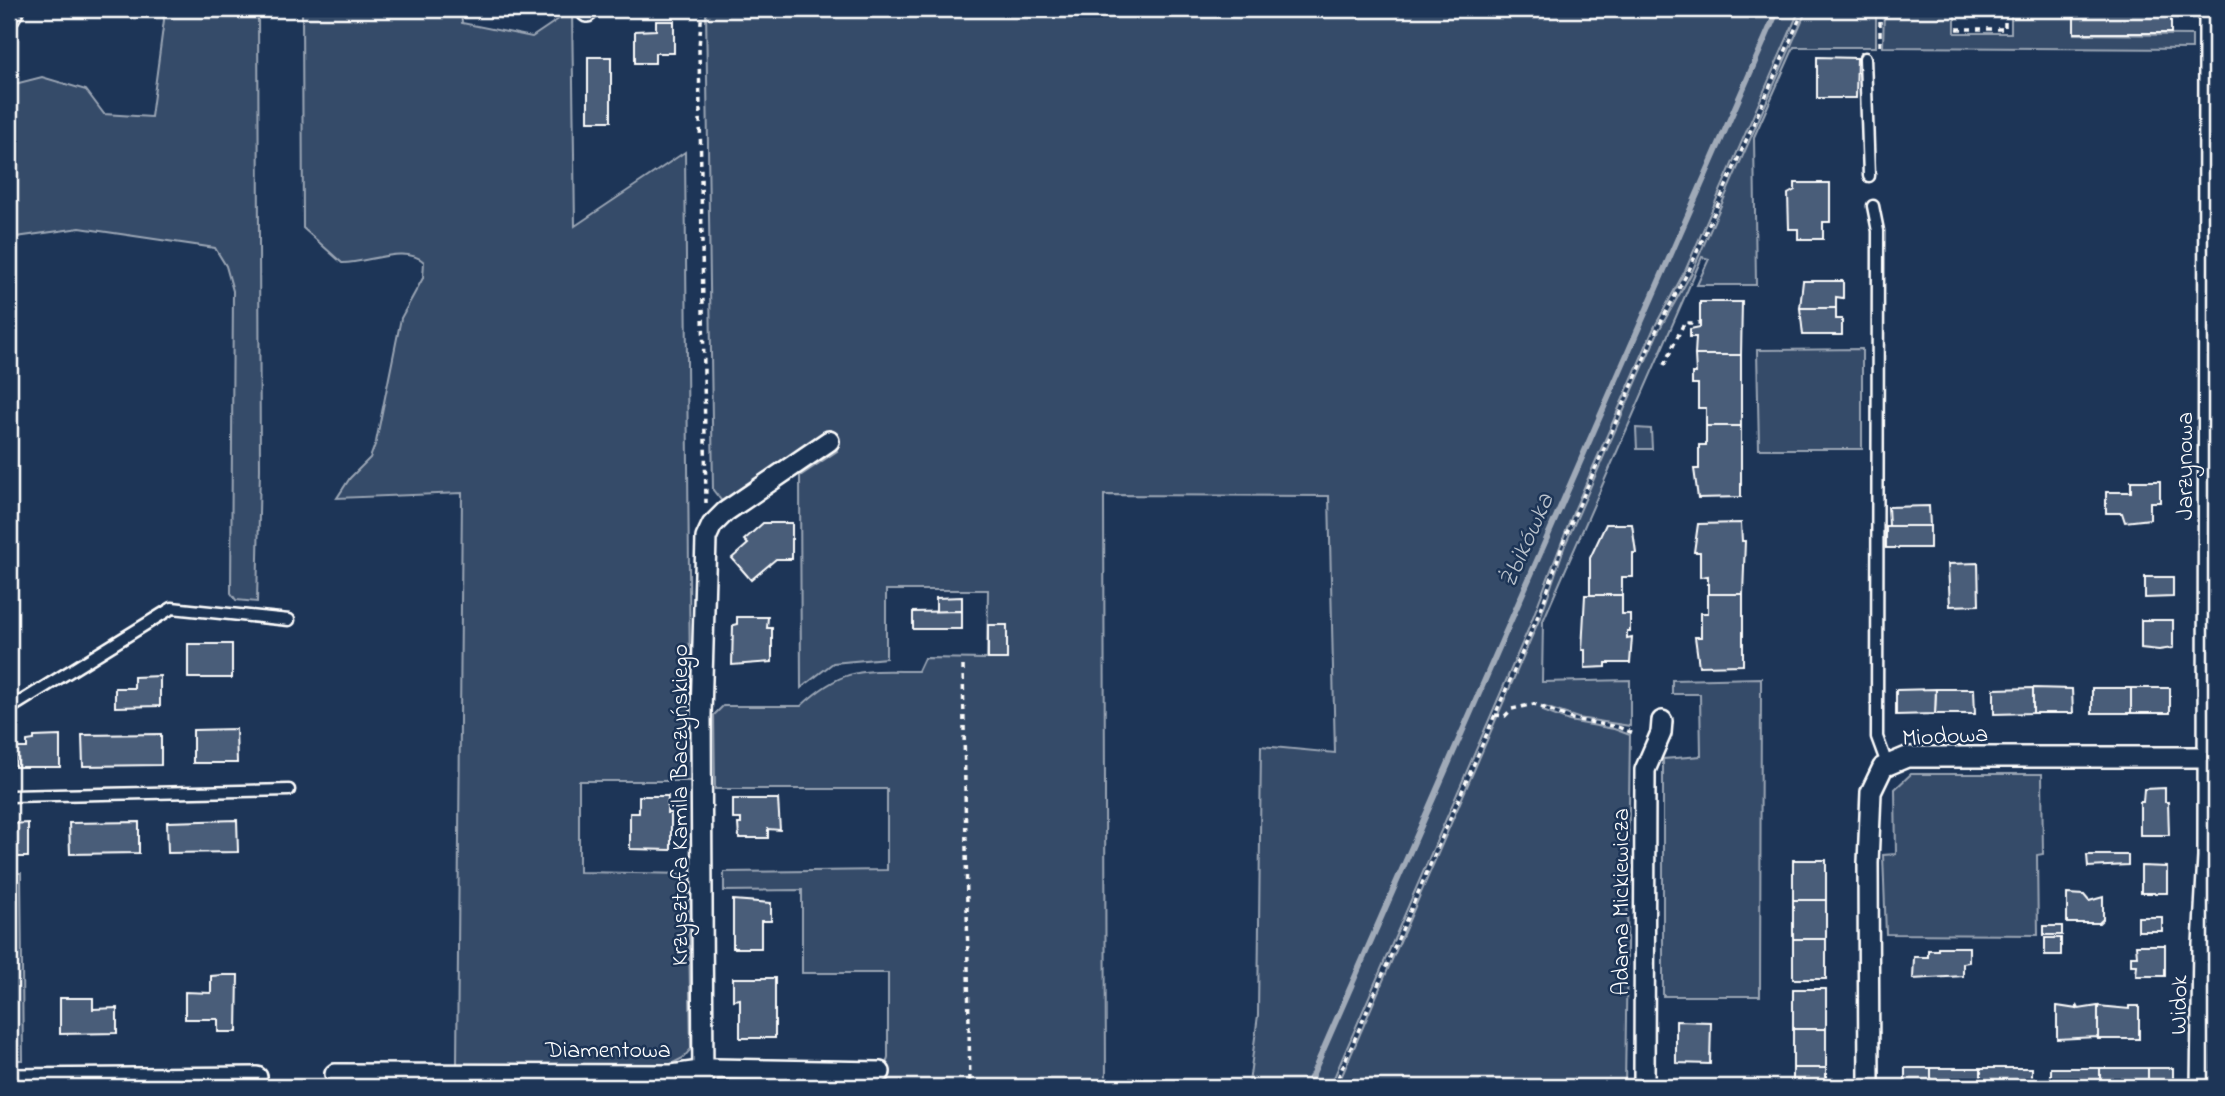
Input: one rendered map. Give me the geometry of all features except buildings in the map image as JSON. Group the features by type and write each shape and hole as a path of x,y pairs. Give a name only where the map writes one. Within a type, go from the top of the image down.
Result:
{"street":[{"name":"Jarzynowa","path":"2209,9 2208,757 2211,924"},
{"path":"712,525 725,512 829,441"},
{"name":"Krzysztofa Kamila Baczyńskiego","path":"703,1079 704,568 706,538 712,525"},
{"name":"Adama Mickiewicza","path":"1644,1087 1645,770 1661,733 1662,721"},
{"name":"Miodowa","path":"1869,1087 1868,863 1871,792 1875,779 1886,764 1907,757 2208,757"},
{"name":"Widok","path":"2202,1087 2211,924"},
{"name":"Diamentowa","path":"335,1074 671,1074 703,1079 880,1072"},
{"path":"18,1082 257,1077"}],"lane":[{"path":"1865,58 1869,176"},
{"path":"1873,206 1878,231 1877,737 1886,764"},
{"path":"9,709 172,608 289,620"},
{"path":"9,796 289,790"}],"path":[{"path":"702,9 699,47 702,319 707,511 712,525"},
{"path":"1334,1087 1543,604 1570,525 1657,329 1689,270 1804,9"},
{"path":"1880,9 1880,46"},
{"path":"1957,29 2005,29 2005,9"},
{"path":"1664,365 1684,323 1699,323"},
{"path":"963,666 970,1087"},
{"path":"1495,715 1505,716 1512,709 1534,704 1572,719 1618,727 1633,733"}],"shaded area":[{"path":"162,9 258,9 260,469 257,602 236,600 231,593 233,291 226,266 215,248 80,228 9,238 9,81 15,84 42,77 86,90 104,114 151,117 164,20"},
{"path":"302,9 461,9 462,23 532,37 572,10 575,226 685,152 691,781 579,781 579,872 688,874 691,1049 683,1058 669,1065 457,1065 462,493 337,498 350,478 370,458 376,442 401,318 423,278 424,262 416,257 396,255 342,263 303,228"},
{"path":"706,9 1800,9 1686,269 1654,328 1573,513 1528,630 1330,1087 1249,1087 1258,1015 1261,746 1335,753 1329,496 1104,495 1106,1087 717,1087 717,1080 724,1076 849,1078 866,1082 882,1079 888,1057 888,973 802,973 802,890 724,891 724,872 887,870 887,789 715,789 714,715 723,706 801,706 842,677 868,672 918,671 924,658 987,659 988,590 886,590 886,658 833,663 801,688 800,476 837,451 827,436 724,504 713,490"},
{"path":"1807,9 1876,9 1876,47 1794,47 1754,137 1756,285 1697,285 1709,259 1702,257 1543,621 1542,682 1630,680 1630,726 1578,718 1542,706 1543,711 1569,721 1614,729 1630,735 1625,1087 1337,1087 1542,613 1565,545 1659,330 1691,274"},
{"path":"1884,9 1955,9 1955,33 2011,33 2011,9 2074,9 2074,34 2192,35 2192,49 1883,47"},
{"path":"1862,349 1862,449 1759,449 1757,350"},
{"path":"1636,428 1651,429 1652,449 1637,449"},
{"path":"1761,678 1760,996 1663,996 1663,759 1701,756 1700,694 1672,694 1672,680"},
{"path":"1911,774 2042,774 2043,854 2037,855 2038,935 1886,934 1883,855 1896,854 1895,789"},
{"path":"9,873 21,873 23,1060 9,1060"},
{"path":"462,1084 578,1084 578,1087 462,1087"}],"waterway":[{"name":"Żbikówka","path":"1307,1087 1778,9"}]}
